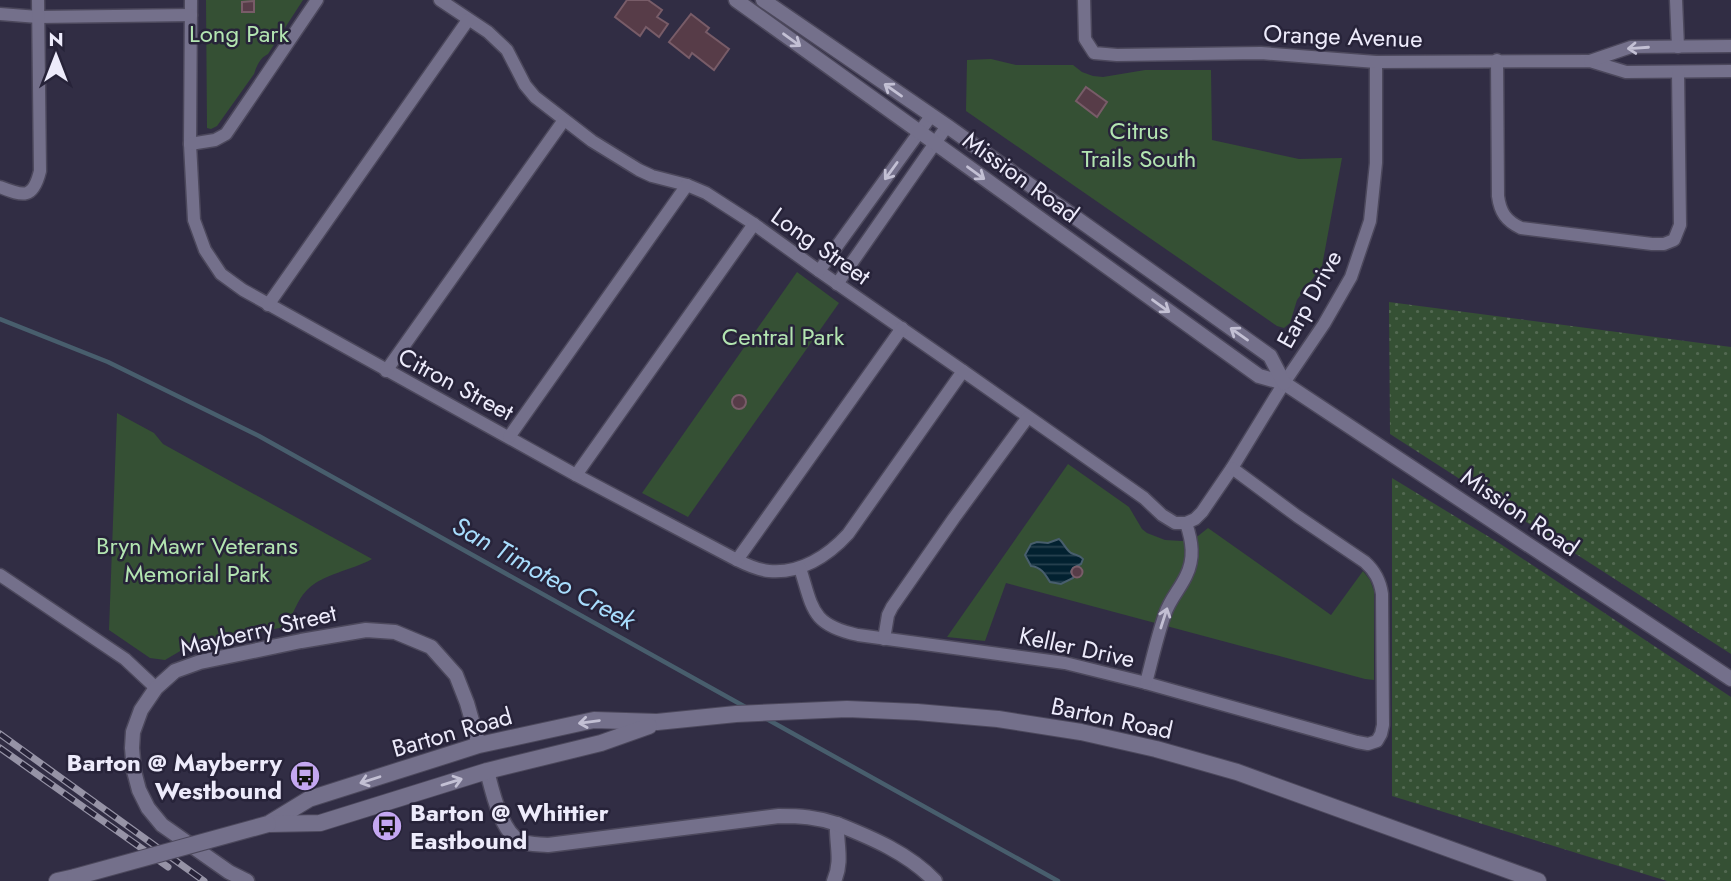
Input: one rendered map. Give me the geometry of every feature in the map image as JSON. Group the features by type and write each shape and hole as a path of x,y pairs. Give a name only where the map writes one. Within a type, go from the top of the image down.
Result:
{"main road":[{"name":"Barton Road","path":"268,824 309,799 479,745 594,720 657,723 736,714 846,709 917,712 998,719 1081,732 1156,749 1237,772 1538,881"},
{"name":"Barton Road","path":"57,881 268,824 320,823 487,771 601,743 657,723"}],"street":[{"path":"0,187 21,195 30,193 37,184 40,171 38,0"},
{"name":"Citron Street","path":"191,0 190,144 194,220 205,250 221,274 268,305 576,475 737,560 769,571 800,568"},
{"path":"190,144 215,140 226,134 317,0"},
{"name":"Long Street","path":"440,0 488,33 507,50 535,97 592,141 652,176 706,193 963,370 1143,498 1169,520 1186,523"},
{"name":"Mission Road","path":"736,0 1259,376 1284,383 1731,679"},
{"name":"Mission Road","path":"763,0 947,126 1270,356 1284,383"},
{"name":"Orange Avenue","path":"1084,0 1085,38 1094,53 1261,53 1376,62 1590,61 1626,72 1731,71"},
{"path":"1676,0 1678,47"},
{"path":"0,14 38,17 191,15"},
{"path":"268,305 468,20"},
{"name":"Orange Avenue","path":"1590,61 1631,47 1731,46"},
{"path":"1497,60 1498,196 1504,216 1521,229 1652,244 1664,244 1674,240 1679,225 1678,72"},
{"name":"Earp Drive","path":"1186,523 1202,512 1324,324 1351,277 1370,221 1376,163 1376,62"},
{"path":"819,271 931,116"},
{"path":"386,370 564,120"},
{"path":"837,284 947,126"},
{"path":"509,437 687,186"},
{"path":"864,208 881,221"},
{"path":"576,475 754,224"},
{"path":"737,560 902,328"},
{"path":"800,568 835,550 963,370"},
{"path":"884,639 892,607 1028,417"},
{"name":"Keller Drive","path":"800,568 817,616 842,632 1065,663 1357,742 1368,744 1377,741 1383,724 1382,594 1379,579 1365,562 1231,468"},
{"path":"1146,683 1167,607 1186,578 1191,565 1192,543 1186,523"},
{"path":"0,575 125,659 156,688"},
{"name":"Mayberry Street","path":"247,881 229,872 162,825 148,808 139,790 134,771 133,732 141,710 156,688 175,671 200,662 366,630 395,632 430,647 456,675 479,745"},
{"path":"487,771 505,826 512,836 522,842 548,845 779,816 804,816 819,818 875,839 909,859 935,881"},
{"path":"834,881 839,871 840,859 836,840 837,824"}],"green space":[{"name":"Long Park","path":"206,0 303,0 217,126 211,129 207,128"},
{"name":"Citrus Trails South","path":"991,59 1016,65 1073,65 1082,72 1103,77 1145,70 1211,70 1212,140 1299,159 1342,158 1322,266 1297,300 1290,323 1284,328 1277,326 966,111 967,60"},
{"name":"Central Park","path":"797,272 839,303 688,517 642,493"},
{"path":"1389,302 1731,347 1731,654 1390,434"},
{"name":"Bryn Mawr Veterans Memorial Park","path":"117,413 154,433 163,444 372,559 314,584 303,594 284,627 187,647 165,660 150,658 109,630"},
{"path":"1068,464 1129,507 1147,533 1165,540 1182,541 1198,536 1208,528 1331,615 1363,571 1374,591 1374,680 1006,583 985,641 947,637"},
{"path":"1392,478 1499,543 1731,697 1731,881 1667,881 1392,796"}],"water":[{"path":"1059,539 1069,552 1083,559 1081,564 1073,568 1073,578 1061,584 1050,582 1040,569 1031,566 1025,555 1031,544"}],"building":[{"path":"627,0 648,0 662,10 657,17 668,24 659,37 646,27 640,36 615,17"},
{"path":"254,1 254,12 242,12 242,2"},
{"path":"691,14 709,28 706,32 729,49 714,70 692,53 689,58 669,42"},
{"path":"1086,87 1107,102 1097,117 1076,101"},
{"path":"736,395 742,395 746,402 742,409 736,409 732,405 732,399"},
{"path":"1077,567 1081,568 1081,576 1077,577 1073,576 1072,572 1073,568"}],"waterway":[{"name":"San Timoteo Creek","path":"0,319 108,362 259,436 749,709"},
{"name":"San Timoteo Creek","path":"765,718 1058,881"}],"railway":[{"path":"0,734 204,881"},
{"path":"0,748 168,867"}],"place":[{"name":"Barton @ Mayberry Westbound","path":"305,776"},
{"name":"Barton @ Whittier Eastbound","path":"387,826"}]}
